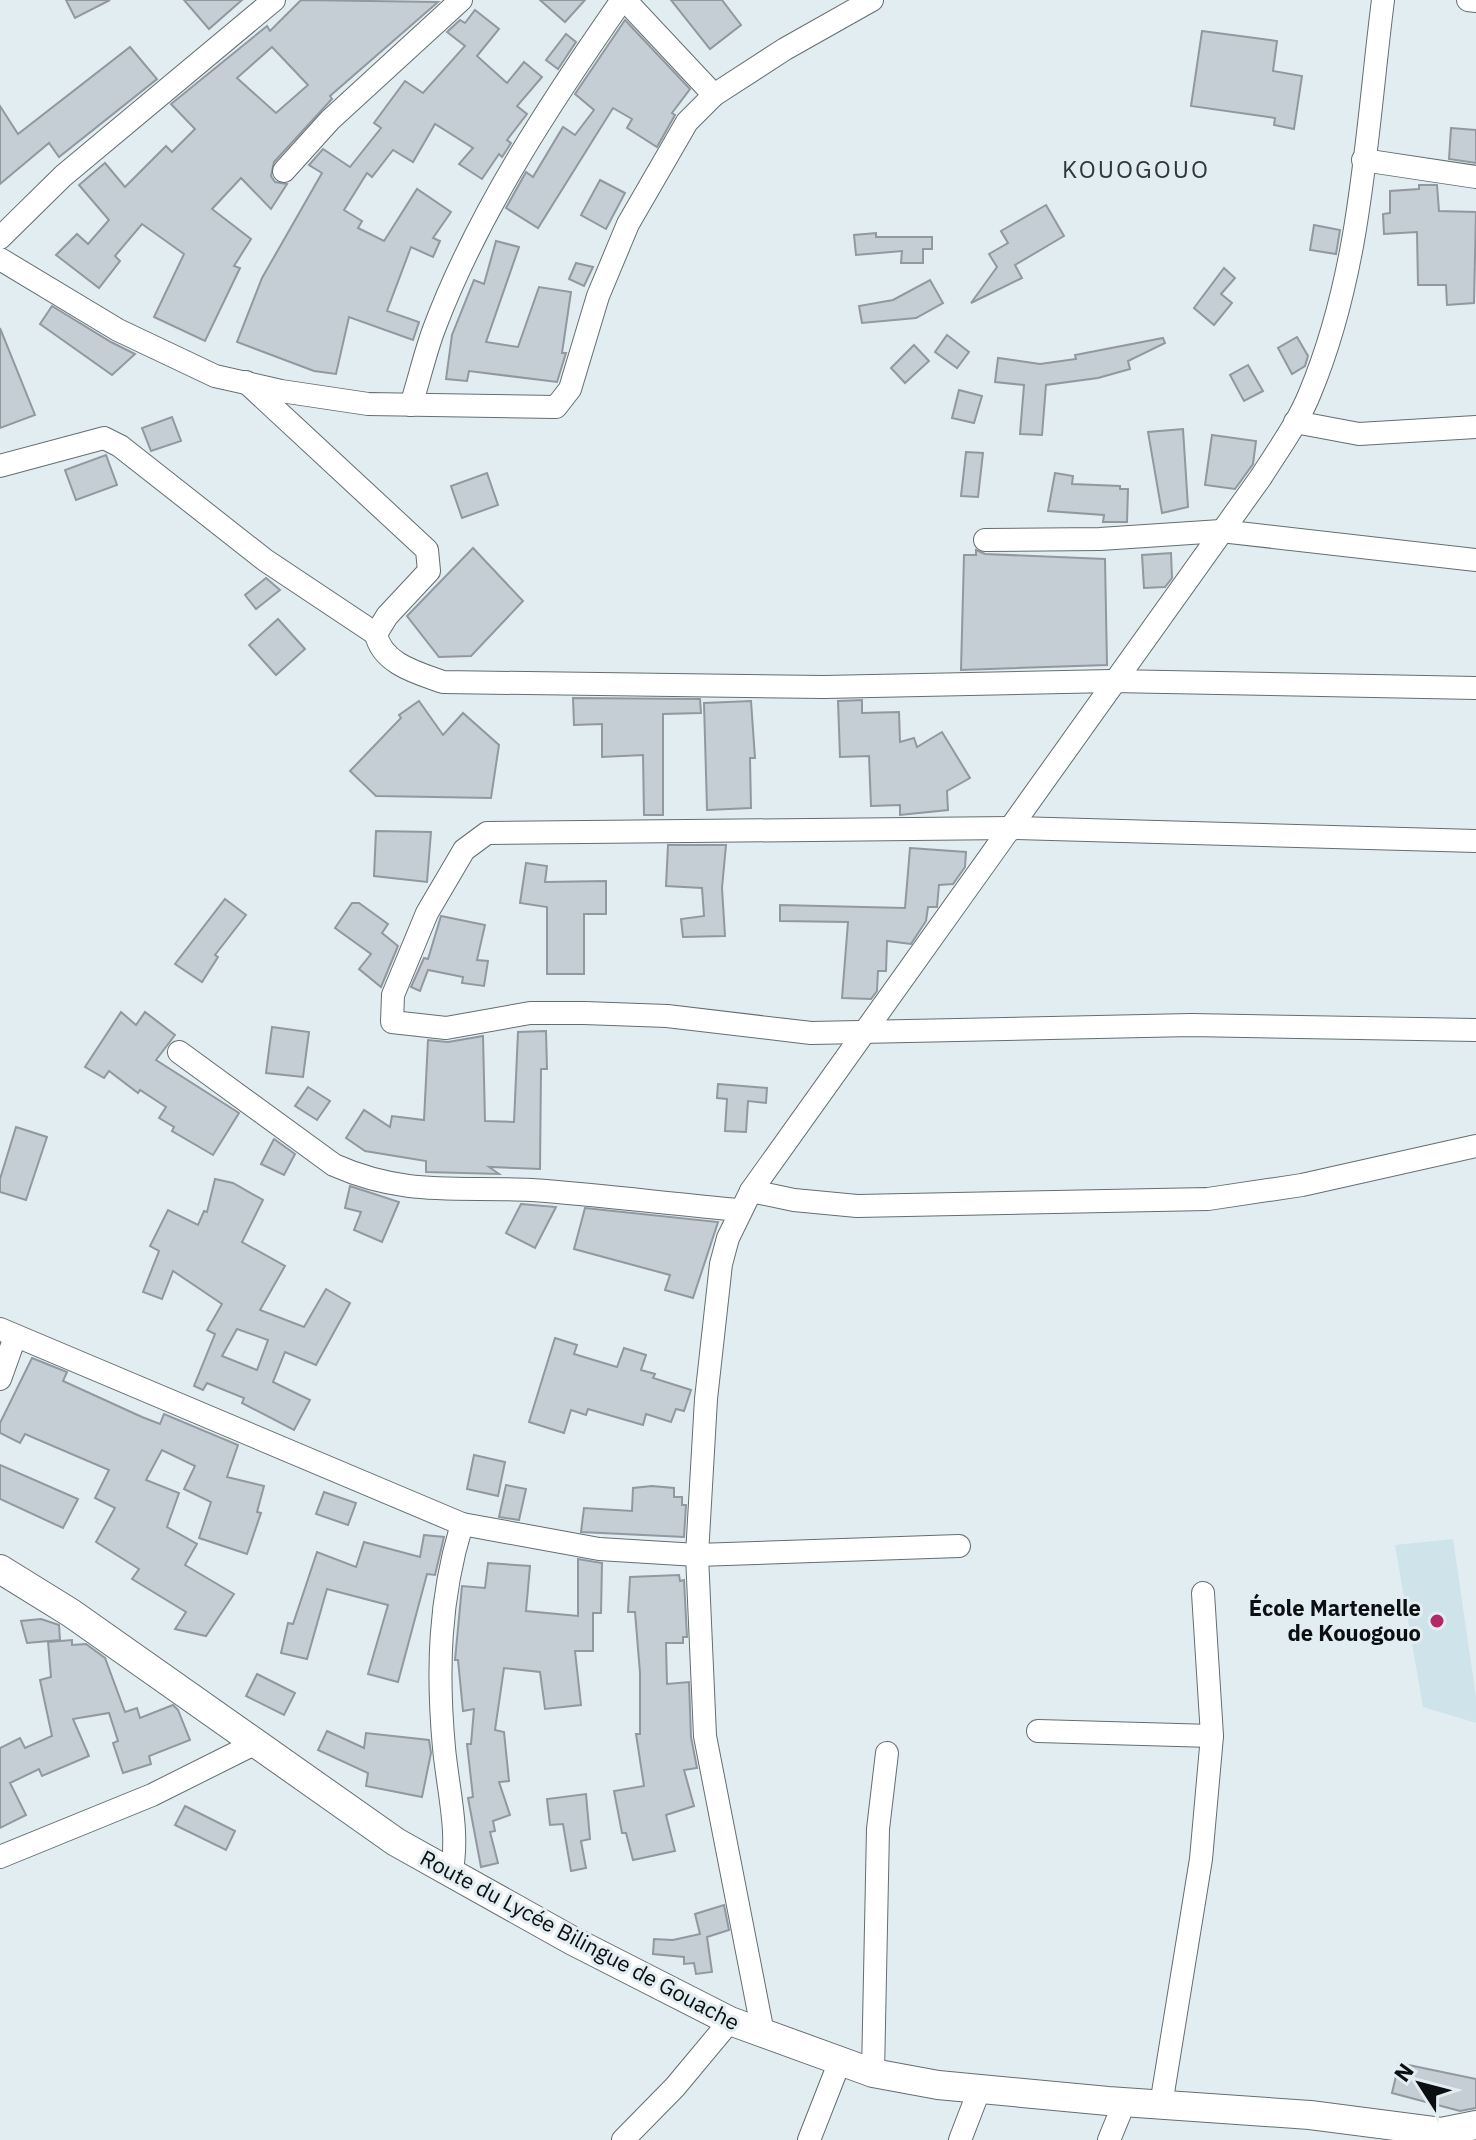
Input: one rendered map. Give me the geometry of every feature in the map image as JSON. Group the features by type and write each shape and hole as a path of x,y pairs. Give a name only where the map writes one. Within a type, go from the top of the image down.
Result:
{"street":[{"path":"0,238 63,176 274,0"},
{"path":"284,171 330,120 461,0"},
{"path":"411,405 433,330 466,253 577,64 624,0 714,95"},
{"path":"0,259 118,330 215,376 281,391 368,404 556,407 564,401 598,296 628,224 682,129 714,95 796,42 872,0"},
{"path":"763,2033 705,1736 697,1555 706,1399 721,1264 745,1200 1012,828 1295,422 1315,381 1346,287 1383,0"},
{"path":"1468,0 1476,1"},
{"path":"1363,160 1476,177"},
{"path":"246,382 427,550 429,571 387,616 376,634 378,645 398,664 456,685 553,681 824,687 1112,681 1476,688"},
{"path":"1295,422 1359,434 1476,427"},
{"path":"0,466 104,438 120,446 265,560 376,634"},
{"path":"985,540 1100,539 1221,531 1476,560"},
{"path":"1476,841 1012,828 487,833 464,850 434,900 393,995 392,1022 446,1028 530,1013 584,1013 667,1016 811,1033 1191,1025 1476,1030"},
{"path":"179,1052 334,1165 358,1176 416,1189 533,1190 794,1200 857,1206 1208,1199 1302,1185 1476,1146"},
{"path":"0,1379 7,1333 283,1446 462,1524 599,1549 697,1555 959,1546"},
{"path":"451,1875 457,1838 448,1791 438,1659 445,1591 462,1524"},
{"name":"Route du Lycée Bilingue de Gouache","path":"0,1569 71,1613 396,1842 451,1875 730,2021 873,2073 980,2088 1161,2105 1340,2130 1441,2132 1476,2125"},
{"path":"1161,2105 1201,1859 1212,1736 1203,1593"},
{"path":"1038,1731 1212,1736"},
{"path":"0,1857 152,1795 254,1744"},
{"path":"873,2073 878,1829 887,1753"},
{"path":"623,2140 675,2087 730,2021"},
{"path":"809,2140 840,2061"},
{"path":"960,2140 980,2088"},
{"path":"1109,2140 1125,2101"}],"shaded area":[{"name":"École Martenelle de Kouogouo","path":"1453,1539 1476,1697 1476,1723 1423,1707 1395,1545"}],"building":[{"path":"66,0 110,0 75,18"},
{"path":"184,0 242,0 209,29"},
{"path":"301,0 438,2 330,96 332,99 274,162 271,176 275,182 287,184 271,209 241,178 212,209 251,239 234,266 240,268 205,341 154,317 184,254 142,224 115,256 120,261 99,288 56,255 77,234 88,244 109,220 79,185 105,163 125,187 166,146 172,152 195,129 171,104 267,26 270,31","holes":["272,47 308,85 276,113 237,78"]},
{"path":"540,0 585,0 565,22"},
{"path":"671,0 722,0 741,25 710,49"},
{"path":"475,10 499,29 477,56 507,83 524,62 542,77 517,106 527,114 507,140 511,143 506,151 502,157 499,154 482,179 459,164 473,148 435,124 413,162 393,150 372,177 367,173 344,210 362,221 358,228 384,241 417,189 451,212 433,238 440,241 433,257 411,247 387,311 419,322 413,340 349,317 336,374 314,371 237,342 262,278 322,173 309,165 323,149 350,167 381,128 374,123 405,81 423,93 465,46 447,32 460,20 465,23"},
{"path":"625,20 690,89 672,113 675,115 657,147 627,128 632,119 613,108 538,228 506,208 526,172 533,177 563,127 575,135 594,110 575,94"},
{"path":"1202,31 1277,41 1273,71 1302,76 1294,129 1274,125 1275,118 1191,106"},
{"path":"566,34 576,42 558,69 546,60"},
{"path":"130,47 157,79 59,157 49,143 0,184 0,106 18,134"},
{"path":"1451,128 1476,130 1476,163 1449,159"},
{"path":"600,180 625,193 606,229 581,215"},
{"path":"1419,185 1437,185 1439,211 1476,212 1474,303 1447,305 1446,285 1418,285 1417,232 1384,234 1383,214 1390,213 1390,191 1419,189"},
{"path":"1046,205 1064,236 1015,265 1022,278 971,303 997,267 989,254 1008,243 1001,231"},
{"path":"1314,225 1340,230 1336,254 1310,250"},
{"path":"876,233 876,237 932,237 932,249 923,249 923,263 901,263 902,251 856,255 854,235"},
{"path":"496,241 519,247 486,342 518,347 539,287 571,292 562,353 566,353 557,382 469,371 467,381 446,379 452,335 474,280 484,284"},
{"path":"576,263 593,267 584,286 569,279"},
{"path":"1224,268 1235,278 1221,294 1232,303 1214,325 1194,308"},
{"path":"930,280 943,303 916,318 862,323 859,306 893,300"},
{"path":"52,306 135,354 112,375 40,324"},
{"path":"0,328 35,415 0,428"},
{"path":"947,335 969,352 957,368 935,352"},
{"path":"1297,337 1308,356 1305,366 1292,374 1278,348"},
{"path":"1163,338 1165,343 1128,361 1130,369 1098,378 1046,385 1042,435 1020,434 1024,385 995,382 998,358 1040,364 1076,359 1075,355"},
{"path":"914,345 929,361 905,383 891,368"},
{"path":"1248,365 1263,391 1244,401 1230,375"},
{"path":"959,390 982,396 974,423 952,418"},
{"path":"172,417 181,441 151,451 142,428"},
{"path":"1183,429 1188,507 1162,513 1148,432"},
{"path":"1212,435 1256,441 1253,464 1235,489 1205,485"},
{"path":"966,452 983,453 978,497 961,496"},
{"path":"106,455 117,485 76,500 65,470"},
{"path":"487,473 498,505 462,518 451,486"},
{"path":"1055,473 1073,476 1072,484 1128,489 1127,522 1103,522 1104,515 1048,511"},
{"path":"473,548 523,601 471,656 439,657 407,616"},
{"path":"976,550 985,554 1105,559 1107,665 961,670 964,555 976,555"},
{"path":"1171,553 1172,578 1165,587 1144,588 1142,555"},
{"path":"266,578 280,590 256,609 245,595"},
{"path":"278,619 305,649 276,675 249,645"},
{"path":"573,698 700,699 701,713 663,714 663,815 644,815 643,755 602,757 602,724 574,725"},
{"path":"862,700 862,713 899,712 900,742 914,738 917,747 942,732 970,778 947,791 948,810 900,815 900,805 871,806 869,756 840,757 838,701"},
{"path":"419,701 443,735 463,713 499,745 491,798 376,796 350,771 401,718 399,715"},
{"path":"751,701 755,758 750,758 751,808 707,810 704,703"},
{"path":"376,831 431,832 427,882 374,876"},
{"path":"668,845 726,845 722,888 725,936 683,937 681,919 704,916 702,888 666,886"},
{"path":"910,848 966,852 965,867 953,884 939,885 937,907 928,907 926,921 911,944 887,941 886,971 878,971 877,991 871,999 842,998 848,922 780,921 780,905 905,908"},
{"path":"526,863 547,866 545,882 606,881 606,914 584,914 584,974 547,974 547,907 520,903"},
{"path":"225,899 246,915 215,955 218,957 202,982 175,964"},
{"path":"352,903 359,903 388,924 382,933 398,946 381,987 359,969 371,954 335,928"},
{"path":"441,916 485,925 477,960 488,961 484,986 462,983 463,977 428,970 420,991 411,987 424,958 428,959"},
{"path":"121,1012 136,1025 145,1012 175,1035 156,1060 239,1113 213,1155 172,1131 174,1127 159,1118 166,1107 140,1090 138,1093 109,1071 104,1078 85,1067"},
{"path":"272,1027 309,1032 303,1077 266,1073"},
{"path":"546,1031 547,1069 541,1069 540,1169 489,1167 499,1174 426,1172 426,1161 365,1151 346,1138 364,1110 390,1127 392,1116 424,1120 428,1040 448,1042 483,1036 485,1121 514,1122 518,1032"},
{"path":"718,1084 767,1088 766,1103 748,1101 746,1132 725,1131 727,1099 717,1098"},
{"path":"308,1087 330,1101 317,1120 295,1106"},
{"path":"16,1127 47,1137 26,1200 0,1192 0,1179"},
{"path":"274,1139 295,1154 284,1175 261,1164"},
{"path":"215,1179 233,1183 263,1200 242,1242 285,1266 260,1310 304,1327 326,1289 350,1303 316,1365 285,1352 273,1382 310,1400 294,1430 242,1403 244,1398 207,1383 203,1390 194,1386 215,1334 207,1330 222,1304 173,1271 162,1299 143,1292 159,1251 150,1246 168,1210 198,1225 204,1211 207,1212","holes":["237,1329 268,1340 257,1370 222,1356"]},
{"path":"350,1186 399,1202 382,1242 354,1230 361,1212 345,1208"},
{"path":"521,1204 556,1207 535,1248 506,1233"},
{"path":"585,1208 718,1222 693,1298 665,1290 670,1275 574,1249"},
{"path":"555,1338 577,1345 574,1354 617,1367 624,1348 646,1355 641,1370 655,1374 653,1378 691,1390 684,1411 676,1409 671,1422 646,1414 643,1425 588,1409 586,1415 571,1410 564,1433 529,1422"},
{"path":"32,1358 67,1372 63,1381 142,1417 160,1424 164,1414 238,1445 227,1477 264,1486 257,1512 261,1513 247,1554 199,1538 211,1502 184,1489 195,1466 162,1450 146,1480 179,1493 167,1527 197,1544 185,1565 234,1594 206,1636 175,1629 186,1612 132,1579 139,1569 96,1542 115,1508 95,1498 109,1470 25,1434 20,1443 0,1433 0,1423"},
{"path":"474,1455 505,1462 498,1496 467,1489"},
{"path":"0,1465 78,1499 63,1528 0,1499"},
{"path":"506,1485 526,1489 519,1520 499,1517"},
{"path":"633,1488 674,1488 674,1497 682,1497 682,1505 686,1505 684,1537 581,1532 584,1508 632,1511"},
{"path":"324,1492 356,1503 348,1525 316,1514"},
{"path":"424,1535 444,1537 435,1575 427,1574 398,1682 368,1674 388,1605 327,1589 307,1659 281,1653 288,1623 293,1624 317,1552 356,1567 364,1542 420,1557"},
{"path":"578,1559 602,1563 601,1613 593,1613 593,1651 575,1651 581,1705 545,1709 540,1672 504,1668 495,1730 504,1732 509,1781 499,1782 510,1815 493,1821 495,1831 490,1832 498,1863 481,1867 468,1798 473,1797 467,1744 471,1744 474,1709 463,1711 458,1660 455,1660 462,1586 485,1588 488,1563 530,1566 526,1611 578,1616"},
{"path":"679,1575 680,1581 684,1580 687,1637 683,1637 683,1643 666,1643 667,1684 689,1682 691,1737 697,1768 684,1770 694,1806 666,1815 675,1851 633,1860 626,1833 622,1833 614,1791 644,1786 636,1734 640,1734 640,1673 635,1612 628,1612 630,1577"},
{"path":"41,1619 59,1625 60,1640 27,1643 21,1621"},
{"path":"72,1640 72,1645 86,1644 105,1658 125,1712 137,1708 140,1718 173,1705 190,1740 149,1756 151,1764 123,1773 113,1743 118,1741 109,1713 73,1719 89,1756 42,1776 39,1769 10,1783 26,1815 0,1828 0,1748 20,1738 25,1748 52,1736 40,1680 51,1677 48,1642"},
{"path":"257,1674 295,1693 284,1715 246,1696"},
{"path":"327,1731 364,1748 366,1733 429,1740 431,1753 422,1797 366,1786 368,1773 318,1750"},
{"path":"586,1794 590,1839 581,1841 586,1868 571,1871 563,1824 550,1825 547,1799"},
{"path":"185,1806 235,1831 226,1850 175,1825"},
{"path":"724,1905 729,1930 707,1937 712,1972 696,1974 694,1963 684,1964 684,1957 653,1954 654,1939 673,1940 700,1934 695,1914"},
{"path":"1399,2063 1476,2079 1476,2108 1460,2111 1392,2093"}],"place":[{"name":"École Martenelle de Kouogouo","path":"1437,1621"}],"district":[{"name":"KOUOGOUO","path":"1136,170"}]}
